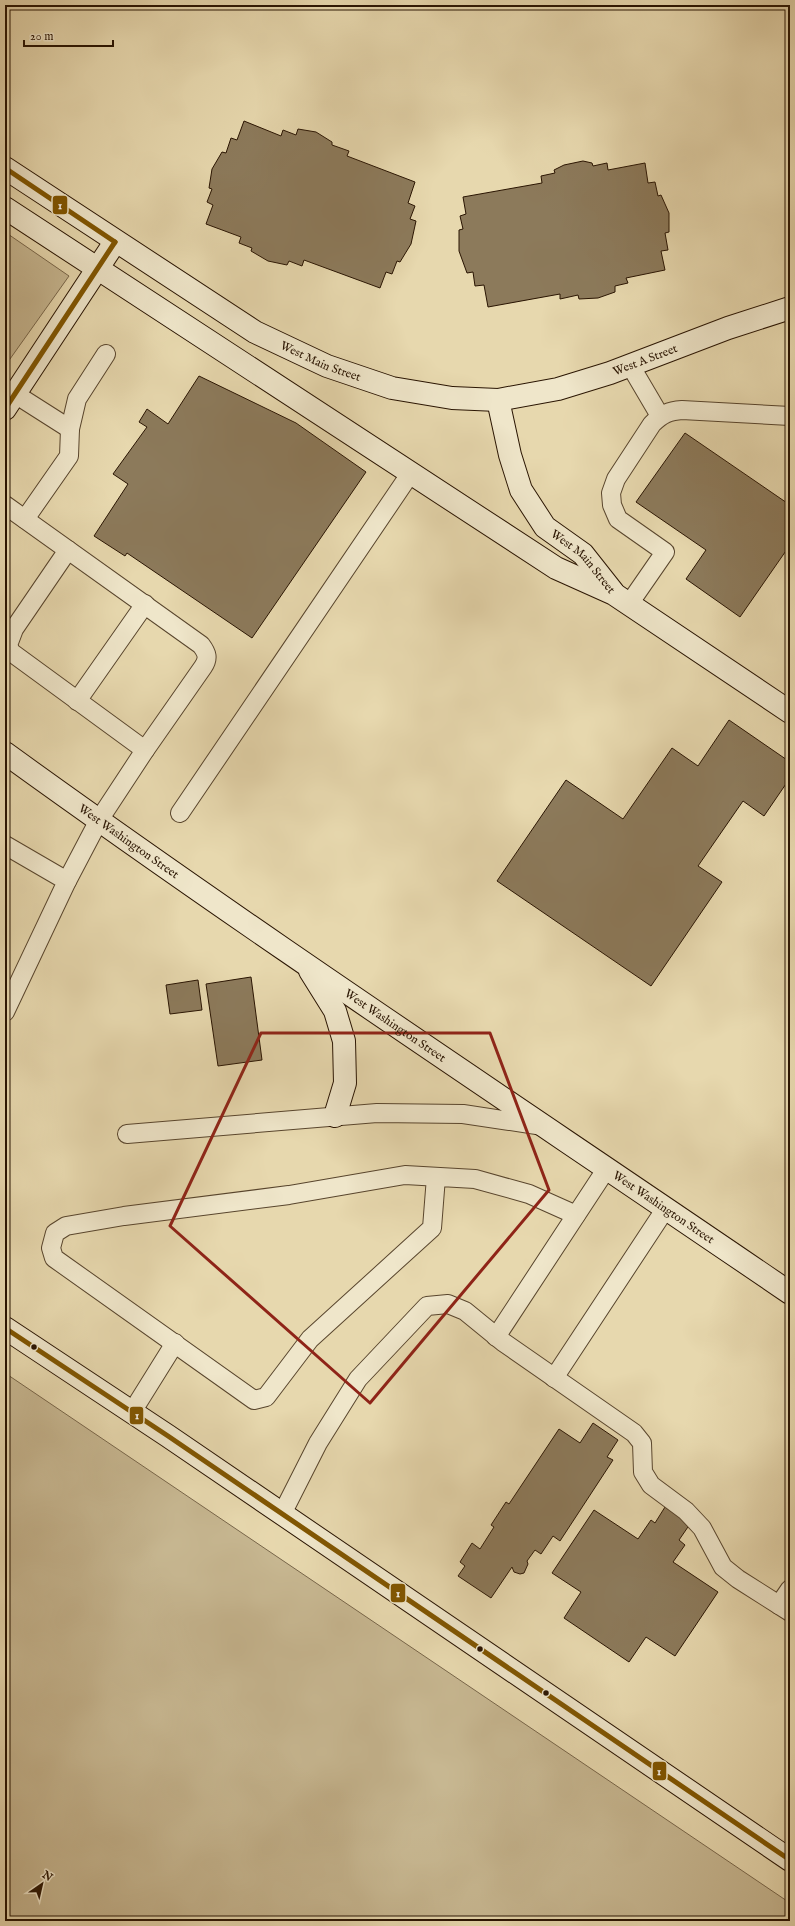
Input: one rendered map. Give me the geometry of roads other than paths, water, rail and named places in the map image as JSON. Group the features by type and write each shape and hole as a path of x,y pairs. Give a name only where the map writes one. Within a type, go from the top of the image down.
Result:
{"main road":[{"name":"West Main Street","path":"5,168 115,242 255,332 327,366 392,388 452,398 498,400 510,455 521,490 545,527 583,554 622,599"},
{"name":"West Main Street","path":"5,208 556,568 622,599"},
{"path":"10,401 98,270 115,242"},
{"name":"West A Street","path":"498,400 558,389 630,365 728,328 790,308"},
{"path":"622,599 790,712"},
{"name":"West Washington Street","path":"5,752 99,820 306,964 790,1293"},
{"path":"306,964 335,1011 344,1041 345,1082 335,1116"},
{"path":"5,1328 132,1412 790,1860"}],"lane":[{"path":"25,519 69,456 70,429 77,399 106,354"},
{"path":"630,365 660,416"},
{"path":"10,401 70,429"},
{"path":"622,599 664,552 618,519 612,505 611,493 616,480 652,424 660,416 670,411 682,410 790,416"},
{"path":"180,813 410,474"},
{"path":"5,505 201,644 207,653 207,661 145,750 99,820 67,882 5,1012"},
{"path":"68,550 14,629 8,645 11,652 20,660 145,750"},
{"path":"77,701 145,604"},
{"path":"5,845 67,882"},
{"path":"127,1134 377,1113 463,1114 546,1127"},
{"path":"496,1337 607,1168"},
{"path":"436,1177 432,1228 310,1339 266,1397 254,1400 54,1258 51,1248 55,1233 66,1226 124,1216 283,1195 405,1175 475,1179 529,1194 576,1215"},
{"path":"554,1378 666,1208"},
{"path":"282,1514 318,1443 358,1379 427,1306 448,1304 464,1311 496,1337 634,1433 642,1443 643,1472 651,1485 686,1511 702,1528 723,1567 738,1579 784,1609 790,1589"},
{"path":"132,1412 175,1343"}]}
